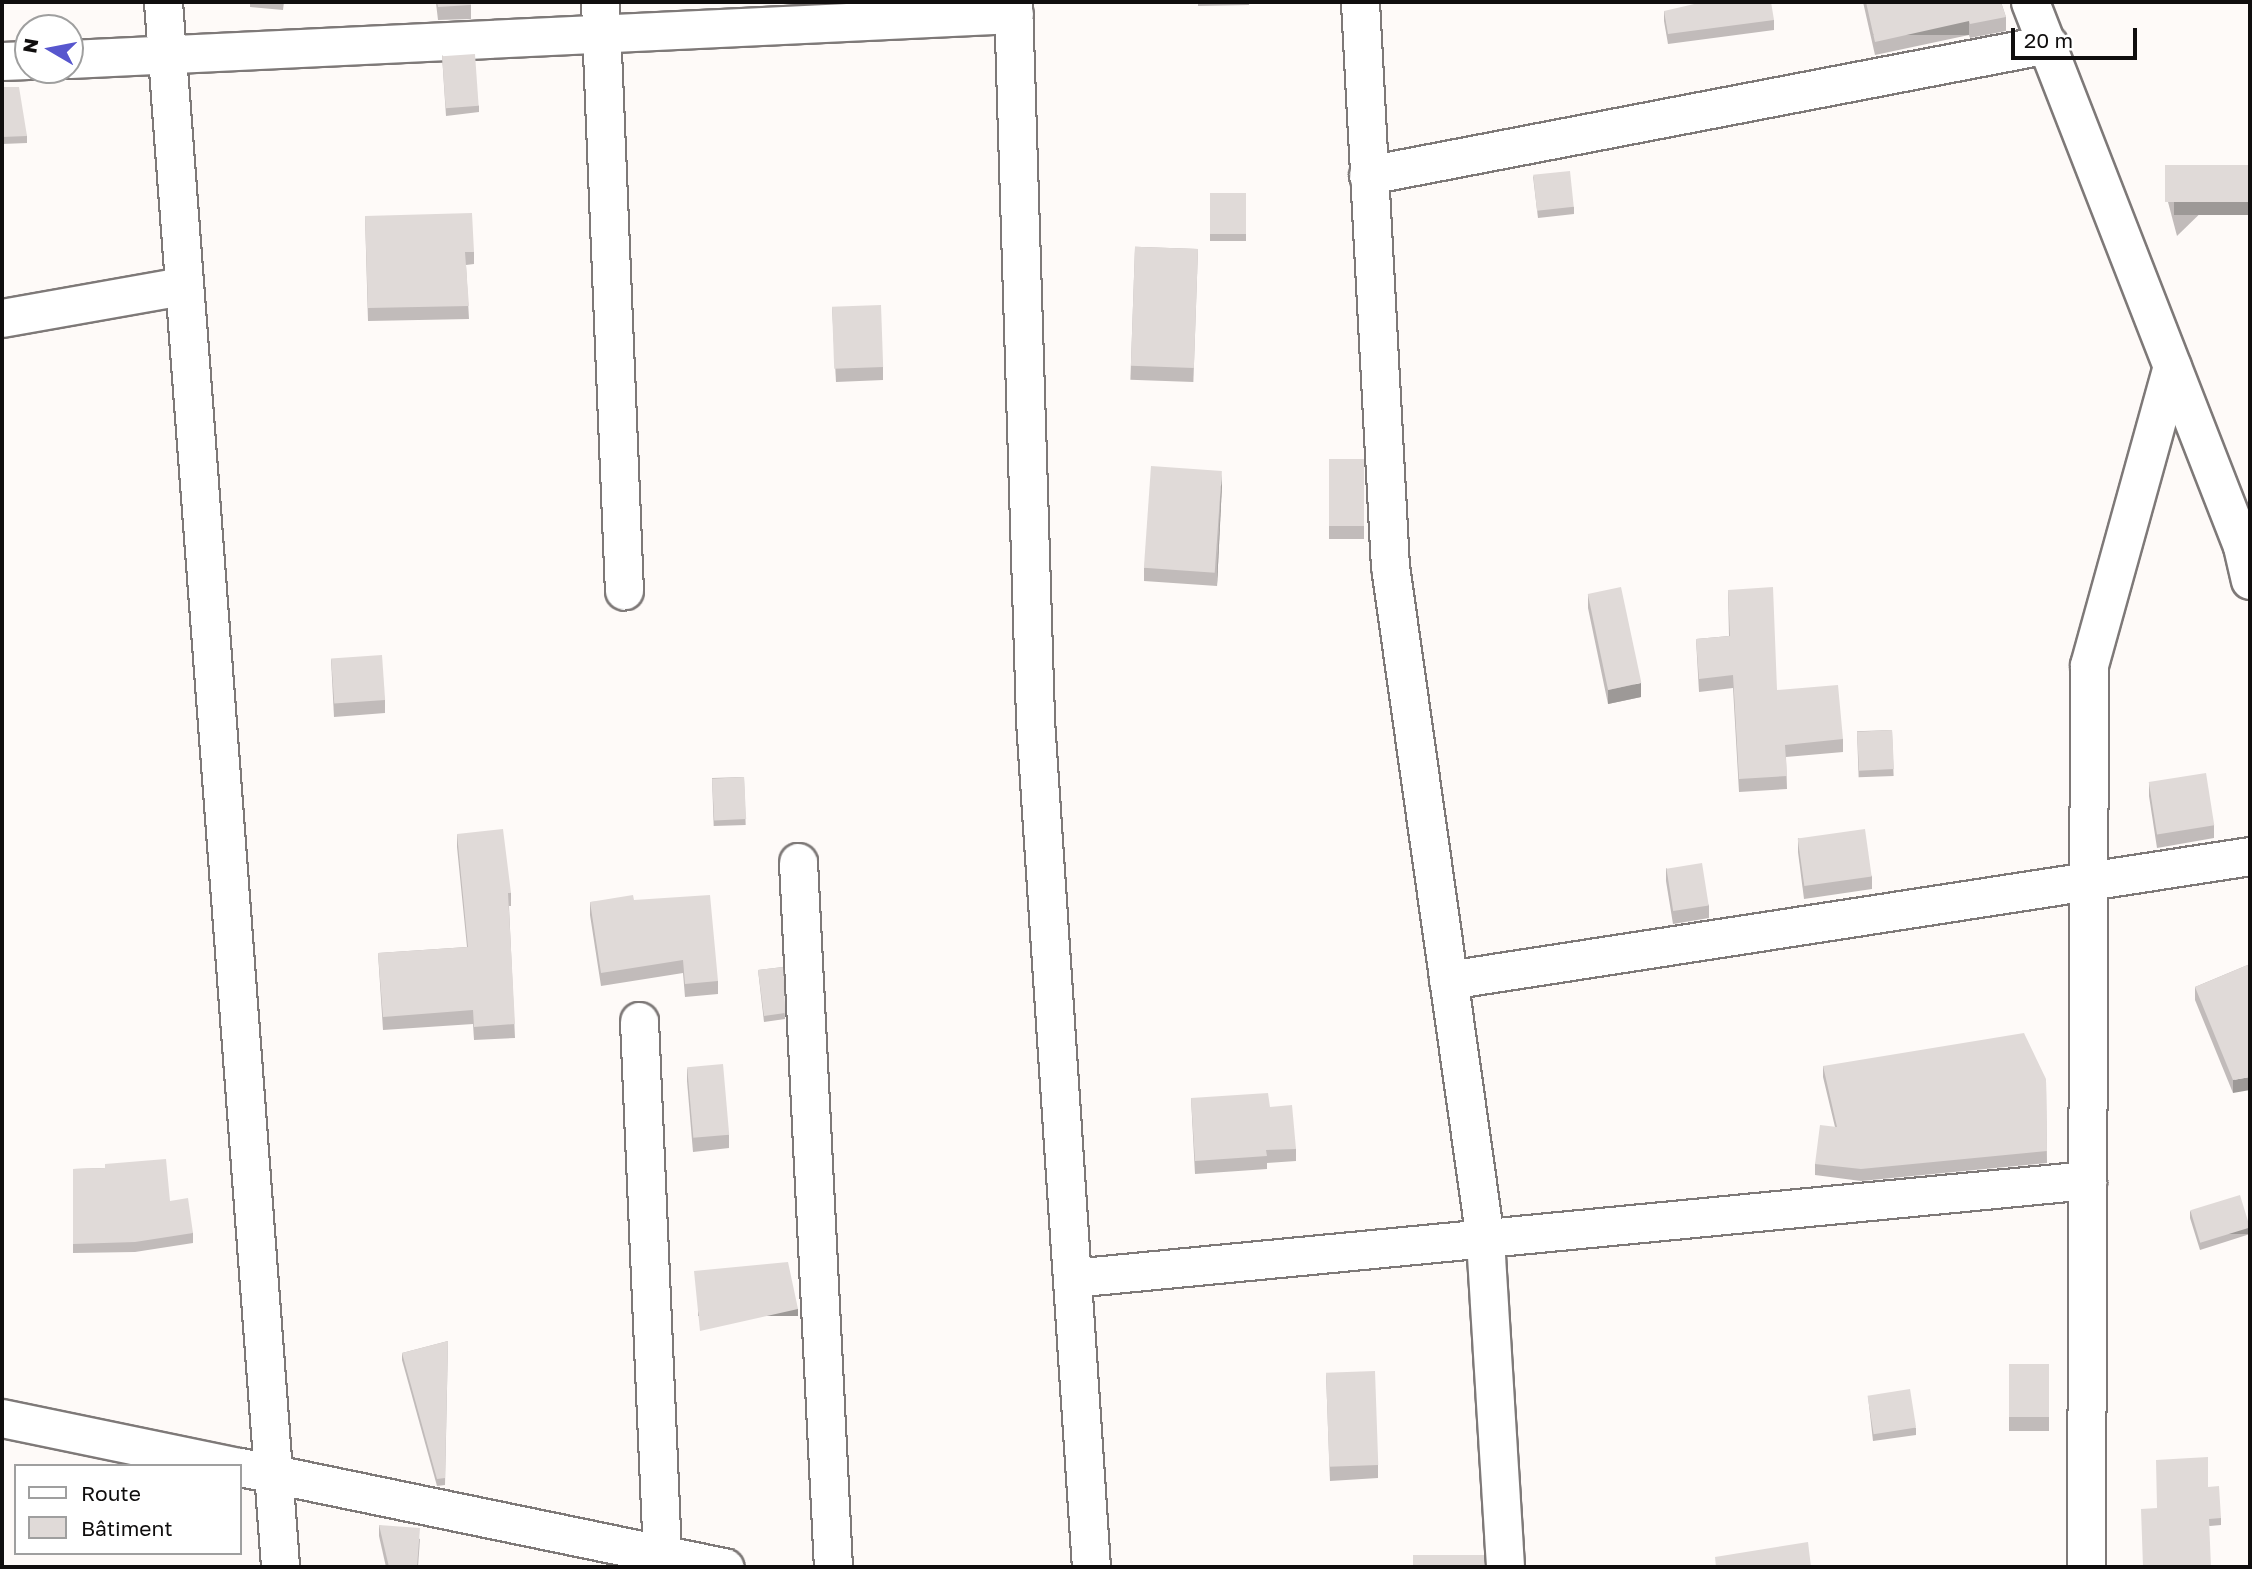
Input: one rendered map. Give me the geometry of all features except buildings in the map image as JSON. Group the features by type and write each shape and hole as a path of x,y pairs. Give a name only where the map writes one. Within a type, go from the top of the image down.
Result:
{"street":[{"path":"163,2 256,1471 280,1567"},
{"path":"1360,2 1390,566 1485,1238 1505,1567"},
{"path":"2030,2 2242,545 2250,580"},
{"path":"84,59 165,56 601,18 1014,8 1035,720 1091,1567"},
{"path":"601,18 624,591"},
{"path":"1368,174 2048,44"},
{"path":"2,318 182,286"},
{"path":"2086,1567 2089,665 2172,366"},
{"path":"1448,981 2250,856"},
{"path":"799,862 833,1567"},
{"path":"639,1021 662,1554"},
{"path":"1072,1278 2087,1180"},
{"path":"2,1418 223,1464"},
{"path":"256,1471 725,1567"}]}
